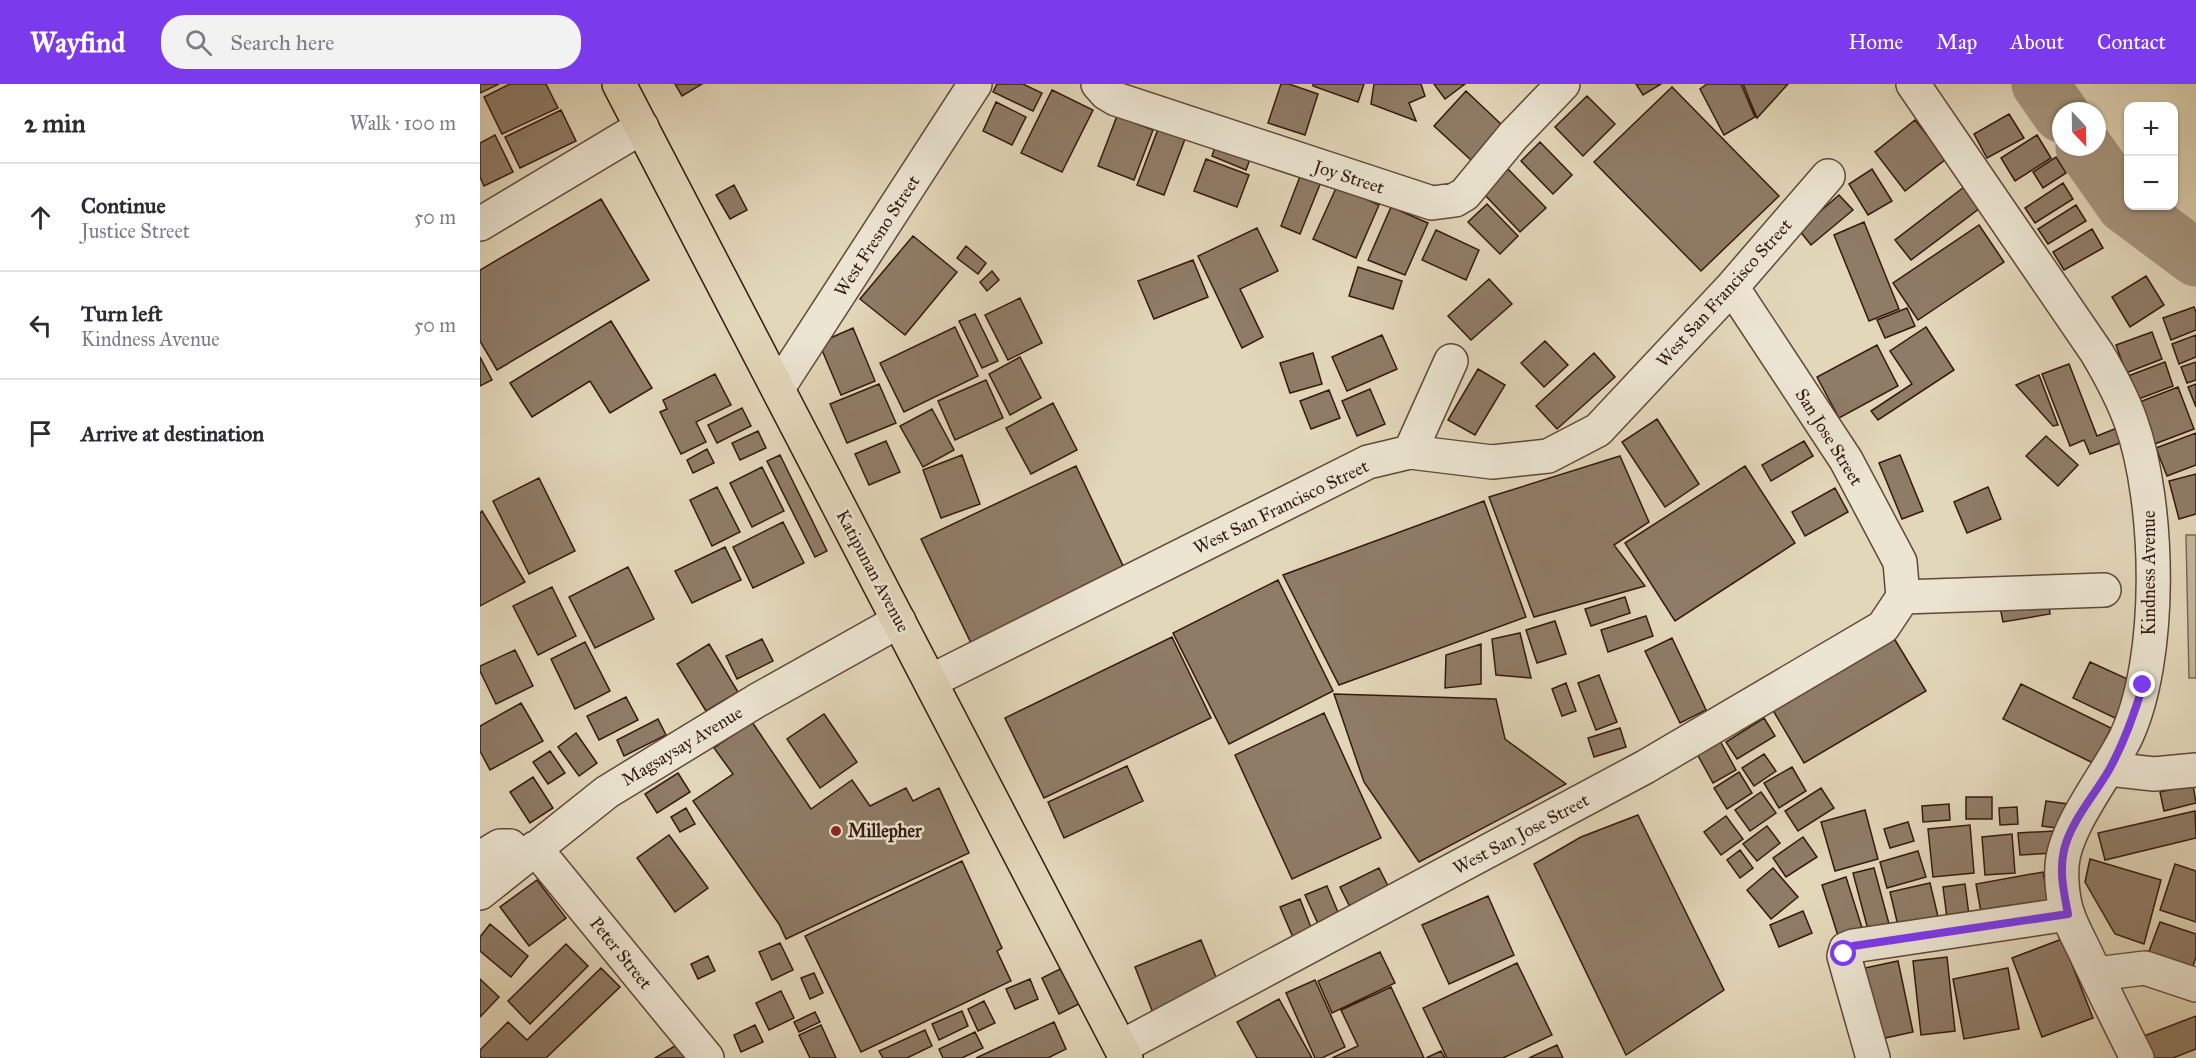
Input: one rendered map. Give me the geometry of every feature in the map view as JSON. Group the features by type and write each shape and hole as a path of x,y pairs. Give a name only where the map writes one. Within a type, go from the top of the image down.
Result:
{"main road":[{"name":"Katipunan Avenue","path":"619,84 1124,1053"}],"street":[{"name":"West Fresno Street","path":"778,388 975,84"},
{"name":"Joy Street","path":"1098,84 1116,99 1432,203 1455,200 1466,194 1520,128 1563,84"},
{"name":"Kindness Avenue","path":"1913,84 2097,353 2121,398 2134,433 2146,481 2150,516 2152,614 2143,685 2127,735 2109,770 2071,831 2064,849 2062,866 2062,885 2068,914 2137,1058"},
{"path":"480,224 642,127"},
{"name":"West San Francisco Street","path":"931,681 1368,462 1410,452 1492,462 1548,456 1598,430 1732,287 1828,176"},
{"name":"San Jose Street","path":"1732,287 1846,460 1900,562 1903,597"},
{"path":"1410,452 1451,361"},
{"path":"1903,597 2104,590"},
{"name":"West San Jose Street","path":"1124,1053 1645,767 1883,627 1903,597"},
{"name":"Magsaysay Avenue","path":"480,893 607,792 674,749 899,621"},
{"path":"2109,770 2154,774 2196,770"},
{"path":"480,858 500,846 510,846 528,854"},
{"name":"Peter Street","path":"528,854 707,1058"},
{"path":"1873,1058 1844,956 1846,949 1864,944 2068,914"},
{"path":"2096,974 2145,968 2196,985"}],"shaded area":[{"path":"2186,535 2196,535 2196,678 2189,678"}],"building":[{"path":"480,84 499,84 480,93"},
{"path":"510,84 546,84 558,108 502,134 484,97"},
{"path":"675,84 702,84 682,96"},
{"path":"997,84 1023,84 1042,93 1033,111 993,92"},
{"path":"1281,84 1289,84 1318,94 1305,135 1268,123"},
{"path":"1313,84 1364,84 1358,102 1313,86"},
{"path":"1374,84 1421,84 1425,96 1409,103 1416,121 1371,104"},
{"path":"1434,84 1465,84 1445,99"},
{"path":"1636,84 1661,84 1643,95"},
{"path":"1707,84 1741,84 1755,117 1724,135 1700,89"},
{"path":"1743,84 1788,84 1757,118"},
{"path":"1672,87 1779,196 1701,271 1594,162"},
{"path":"1052,90 1093,110 1062,172 1021,153"},
{"path":"1466,91 1503,126 1471,160 1434,126"},
{"path":"1587,96 1615,124 1583,156 1555,127"},
{"path":"996,102 1026,117 1012,145 983,131"},
{"path":"561,110 576,141 520,168 505,137"},
{"path":"2009,114 2024,138 1987,158 1974,134"},
{"path":"1117,116 1153,130 1134,180 1098,166"},
{"path":"1915,120 1946,159 1905,191 1875,152"},
{"path":"1158,129 1185,139 1164,195 1137,185"},
{"path":"495,135 513,172 484,186 480,177 480,143"},
{"path":"2037,135 2051,158 2015,181 2001,158"},
{"path":"1218,138 1253,151 1246,170 1212,156"},
{"path":"1540,142 1572,175 1553,194 1521,161"},
{"path":"2056,157 2066,173 2043,188 2033,172"},
{"path":"1206,159 1249,175 1237,207 1194,191"},
{"path":"1508,169 1546,208 1520,232 1483,193"},
{"path":"1872,169 1892,201 1868,215 1849,184"},
{"path":"1301,174 1321,182 1300,234 1281,226"},
{"path":"2063,183 2073,199 2035,223 2025,208"},
{"path":"734,185 747,210 730,219 716,195"},
{"path":"1337,186 1379,205 1356,258 1313,239"},
{"path":"1964,187 1980,208 1911,260 1895,240"},
{"path":"1839,195 1853,210 1811,245 1799,230"},
{"path":"601,199 649,280 497,370 480,341 480,270"},
{"path":"1487,204 1518,236 1500,254 1468,222"},
{"path":"2076,205 2086,221 2048,244 2038,229"},
{"path":"1391,207 1428,223 1405,275 1368,260"},
{"path":"1864,222 1899,309 1869,321 1834,235"},
{"path":"1979,225 2004,262 1918,320 1893,283"},
{"path":"1257,228 1278,271 1240,289 1263,337 1242,348 1198,256"},
{"path":"2092,229 2103,248 2064,270 2053,252"},
{"path":"1436,230 1479,250 1466,280 1422,260"},
{"path":"913,236 957,272 905,335 860,299"},
{"path":"966,246 986,263 978,274 957,258"},
{"path":"1193,260 1208,297 1154,319 1138,281"},
{"path":"1358,267 1402,281 1393,309 1349,296"},
{"path":"992,271 999,280 987,291 980,282"},
{"path":"2146,276 2164,305 2130,327 2112,297"},
{"path":"1489,279 1512,304 1471,340 1448,316"},
{"path":"1020,298 1042,343 1008,360 985,315"},
{"path":"2194,307 2196,330 2171,340 2163,318"},
{"path":"1907,308 1915,326 1885,338 1877,320"},
{"path":"975,314 998,361 982,368 959,321"},
{"path":"611,321 652,388 610,413 590,381 532,417 510,383"},
{"path":"955,327 978,376 904,412 880,363"},
{"path":"1926,327 1954,370 1878,420 1871,411 1912,384 1890,351"},
{"path":"853,328 875,381 841,395 819,343"},
{"path":"2152,332 2162,359 2126,373 2116,345"},
{"path":"1382,335 1397,369 1347,391 1332,357"},
{"path":"2196,335 2196,357 2179,364 2172,344"},
{"path":"1545,341 1568,365 1544,387 1521,363"},
{"path":"1877,345 1898,386 1839,418 1817,377"},
{"path":"1313,353 1322,384 1290,393 1280,363"},
{"path":"1594,353 1615,377 1557,429 1536,406"},
{"path":"480,357 492,380 480,386"},
{"path":"1020,357 1041,398 1010,415 989,374"},
{"path":"2165,362 2173,386 2136,400 2128,376"},
{"path":"2196,362 2196,380 2187,383 2181,367"},
{"path":"2069,364 2097,436 2117,428 2123,442 2090,454 2084,440 2070,446 2042,374"},
{"path":"1478,369 1505,385 1475,435 1448,420"},
{"path":"715,374 731,405 696,422 706,442 681,454 660,412 667,409 663,400"},
{"path":"2039,375 2058,425 2053,426 2016,385"},
{"path":"986,380 1003,418 955,440 938,401"},
{"path":"879,384 896,423 847,443 830,404"},
{"path":"2196,384 2196,407 2188,387"},
{"path":"2178,387 2194,429 2152,445 2137,403"},
{"path":"1370,389 1385,424 1357,436 1342,401"},
{"path":"1329,390 1340,418 1311,429 1300,401"},
{"path":"1053,403 1077,450 1031,474 1006,428"},
{"path":"742,408 751,426 717,443 708,425"},
{"path":"932,409 954,450 923,467 900,426"},
{"path":"1657,419 1699,484 1665,507 1622,442"},
{"path":"758,431 766,448 740,460 732,443"},
{"path":"2196,433 2196,465 2167,476 2156,448"},
{"path":"2046,436 2078,465 2058,486 2026,456"},
{"path":"886,441 900,472 869,485 855,454"},
{"path":"1804,441 1813,456 1771,481 1762,465"},
{"path":"707,449 714,463 693,473 687,460"},
{"path":"780,455 827,551 815,557 767,461"},
{"path":"962,455 980,504 941,518 923,470"},
{"path":"1900,455 1923,511 1902,519 1879,463"},
{"path":"1620,456 1649,522 1614,545 1645,586 1534,617 1489,497"},
{"path":"1076,466 1125,570 971,643 921,539"},
{"path":"1745,466 1795,543 1675,621 1625,543"},
{"path":"762,467 784,511 752,527 730,483"},
{"path":"2196,474 2196,514 2179,519 2169,481"},
{"path":"539,478 575,551 529,574 493,501"},
{"path":"717,487 740,532 712,546 690,500"},
{"path":"1988,487 2001,519 1967,533 1954,502"},
{"path":"1835,488 1848,512 1805,536 1792,512"},
{"path":"1484,501 1526,617 1339,685 1283,575"},
{"path":"482,511 525,582 480,606 480,513"},
{"path":"783,522 804,563 753,588 733,547"},
{"path":"725,547 741,580 692,603 675,571"},
{"path":"628,567 654,619 595,648 569,597"},
{"path":"1278,580 1333,691 1229,744 1173,633"},
{"path":"552,587 576,636 538,655 513,606"},
{"path":"1625,597 1630,613 1591,626 1585,609"},
{"path":"2048,599 2050,614 2003,622 2000,607"},
{"path":"1646,616 1653,636 1608,652 1601,630"},
{"path":"1555,621 1566,654 1537,663 1526,630"},
{"path":"1520,633 1531,678 1496,675 1492,639"},
{"path":"1892,635 1926,691 1804,763 1771,707"},
{"path":"1172,637 1211,718 1044,798 1005,718"},
{"path":"1672,638 1706,710 1680,723 1645,651"},
{"path":"762,639 773,661 737,679 726,656"},
{"path":"585,642 610,691 575,709 551,659"},
{"path":"709,644 738,692 706,711 677,664"},
{"path":"1481,644 1481,684 1445,688 1446,655"},
{"path":"515,650 533,686 496,704 480,671 480,666"},
{"path":"2090,662 2132,681 2115,718 2073,698"},
{"path":"1599,675 1617,722 1596,730 1578,683"},
{"path":"1566,683 1576,711 1562,716 1552,689"},
{"path":"2021,684 2111,728 2093,763 2003,719"},
{"path":"1334,694 1496,699 1505,739 1566,784 1419,862 1364,782"},
{"path":"626,697 638,720 599,740 587,716"},
{"path":"521,703 543,741 490,770 480,751 480,726"},
{"path":"1324,713 1381,838 1292,879 1235,755"},
{"path":"824,714 857,762 820,788 787,739"},
{"path":"1764,718 1775,736 1737,759 1726,742"},
{"path":"658,719 666,735 624,756 617,740"},
{"name":"Millepher","path":"752,722 811,809 852,780 870,806 906,788 913,801 939,788 969,853 786,939 779,924 693,801 733,774 714,748"},
{"path":"1620,728 1626,747 1594,757 1588,738"},
{"path":"576,733 597,763 579,776 558,747"},
{"path":"1719,739 1736,770 1713,783 1696,752"},
{"path":"550,751 565,773 548,784 533,762"},
{"path":"1764,754 1776,771 1754,786 1742,768"},
{"path":"1127,766 1143,801 1064,838 1048,802"},
{"path":"1792,767 1806,791 1779,808 1764,783"},
{"path":"1739,772 1752,793 1727,809 1714,788"},
{"path":"678,773 690,792 657,813 645,794"},
{"path":"533,777 553,808 530,823 510,792"},
{"path":"2193,785 2196,803 2164,811 2160,792"},
{"path":"1821,788 1834,808 1798,831 1785,811"},
{"path":"1761,792 1776,813 1750,831 1735,810"},
{"path":"1966,797 1992,797 1992,819 1966,819"},
{"path":"2046,801 2068,804 2064,829 2042,826"},
{"path":"1949,804 1950,820 1923,822 1922,806"},
{"path":"2017,807 2018,824 2000,825 1999,808"},
{"path":"686,808 695,824 680,832 671,817"},
{"path":"1865,810 1878,859 1835,871 1821,822"},
{"path":"2195,811 2196,838 2105,860 2098,833"},
{"path":"1638,815 1724,990 1626,1055 1534,864 1581,837"},
{"path":"1726,816 1743,839 1721,855 1704,832"},
{"path":"1908,822 1914,841 1890,848 1884,829"},
{"path":"1970,825 1974,873 1933,877 1928,829"},
{"path":"1767,826 1780,843 1757,861 1743,844"},
{"path":"2054,831 2054,853 2020,855 2018,833"},
{"path":"2012,834 2015,873 1985,875 1982,837"},
{"path":"669,835 708,888 675,912 637,858"},
{"path":"1803,837 1817,857 1786,877 1773,858"},
{"path":"1740,850 1753,868 1740,878 1727,860"},
{"path":"1918,851 1926,877 1887,888 1880,862"},
{"path":"2090,859 2161,880 2144,944 2115,934 2085,882"},
{"path":"962,861 1002,948 997,951 1011,981 861,1052 805,936"},
{"path":"2175,864 2196,871 2196,922 2160,910"},
{"path":"1379,868 1392,894 1353,913 1340,887"},
{"path":"1773,868 1798,897 1771,919 1747,890"},
{"path":"1874,868 1892,935 1871,941 1853,873"},
{"path":"2043,872 2049,906 1982,918 1976,884"},
{"path":"1846,877 1863,931 1839,939 1822,885"},
{"path":"537,880 566,918 529,946 500,907"},
{"path":"1930,883 1940,925 1900,934 1890,892"},
{"path":"1965,884 1969,915 1947,918 1943,887"},
{"path":"1327,886 1340,917 1319,926 1305,895"},
{"path":"1488,896 1514,955 1449,984 1422,925"},
{"path":"1300,899 1314,935 1295,942 1280,907"},
{"path":"1803,911 1812,933 1779,947 1770,925"},
{"path":"2160,922 2196,934 2196,957 2192,969 2148,954"},
{"path":"490,924 528,956 511,977 480,951 480,937"},
{"path":"2062,939 2093,1018 2042,1037 2012,958"},
{"path":"1201,940 1222,992 1155,1018 1135,967"},
{"path":"780,943 793,970 772,980 759,952"},
{"path":"566,944 588,966 530,1024 508,1001"},
{"path":"1380,952 1395,983 1332,1013 1318,981"},
{"path":"708,956 715,971 698,979 691,964"},
{"path":"1947,957 1955,1031 1921,1035 1913,961"},
{"path":"1898,961 1913,1032 1876,1040 1860,969"},
{"path":"1517,963 1552,1035 1503,1058 1447,1058 1423,1008"},
{"path":"601,968 620,987 546,1058 482,1058 480,1056 480,1050 508,1022 527,1040"},
{"path":"1062,968 1079,1004 1059,1014 1042,978"},
{"path":"2008,968 2019,1029 1964,1039 1953,979"},
{"path":"814,973 823,993 810,999 801,978"},
{"path":"480,979 499,997 480,1017"},
{"path":"1030,979 1038,999 1015,1009 1006,989"},
{"path":"1315,980 1345,1047 1322,1058 1315,1058 1286,993"},
{"path":"1391,987 1424,1058 1332,1058 1358,1046 1341,1010"},
{"path":"781,991 794,1018 769,1030 756,1003"},
{"path":"1279,999 1312,1058 1257,1058 1237,1022"},
{"path":"984,1001 995,1023 978,1031 968,1009"},
{"path":"962,1011 968,1026 939,1040 932,1024"},
{"path":"815,1012 820,1022 799,1032 794,1022"},
{"path":"2196,1016 2196,1049 2173,1058 2153,1058 2144,1036"},
{"path":"1054,1022 1066,1049 1048,1058 976,1058"},
{"path":"755,1025 763,1042 741,1052 734,1035"},
{"path":"821,1025 836,1058 810,1058 799,1035"},
{"path":"925,1030 932,1046 907,1058 883,1058 879,1051"},
{"path":"975,1032 983,1048 962,1058 943,1058 939,1049"},
{"path":"678,1044 687,1058 655,1058"},
{"path":"1557,1045 1563,1058 1529,1058"},
{"path":"1441,1051 1445,1058 1426,1058"}],"waterway":[{"path":"2040,84 2053,102"},
{"path":"2090,156 2125,205 2196,258"}],"place":[{"name":"Millepher","path":"836,831"}],"route":[{"path":"1844,954 1846,949 1853,946 2068,914 2062,885 2064,849 2071,831 2109,770 2127,735 2143,685"}]}
